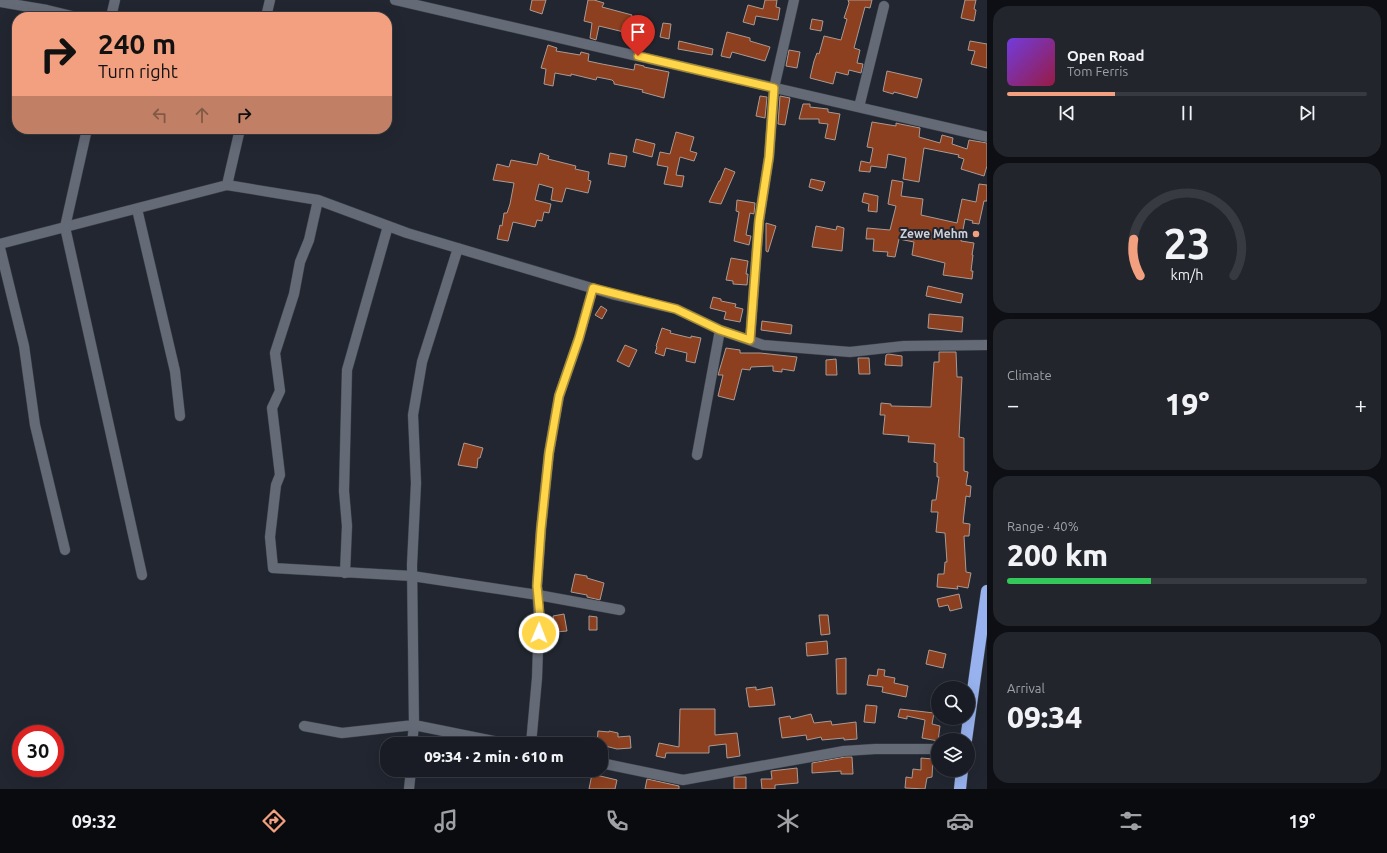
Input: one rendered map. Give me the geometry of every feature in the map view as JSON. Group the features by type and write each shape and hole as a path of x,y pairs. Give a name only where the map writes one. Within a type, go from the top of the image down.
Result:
{"highway":[{"path":"967,733 987,591"},
{"path":"960,789 961,777"}],"street":[{"path":"112,12 115,0"},
{"path":"267,12 270,0"},
{"path":"395,0 987,137"},
{"path":"440,10 442,0"},
{"path":"750,340 759,221 769,157 774,88 794,0"},
{"path":"0,2 55,12"},
{"path":"859,107 884,6"},
{"path":"86,134 65,227 142,575"},
{"path":"227,185 239,134"},
{"path":"0,244 227,185 318,200 407,233 593,288 676,309 720,330 764,345 850,352 904,346 987,345"},
{"path":"318,200 309,240 300,262 294,294 275,352 280,391 272,408 280,475 276,485 270,537 273,568 412,576 538,595 620,610"},
{"path":"137,208 175,371 180,416"},
{"path":"345,573 347,526 344,492 347,370 388,226"},
{"path":"0,248 24,346 34,425 65,550"},
{"path":"413,737 414,724 412,576 416,484 413,415 422,362 458,248"},
{"path":"532,737 540,618 538,595 541,529 549,453 559,396 579,338 593,288"},
{"path":"697,455 720,330"},
{"path":"304,726 342,733 414,724 475,737"},
{"path":"608,765 683,784 844,751 875,749 931,749"},
{"path":"409,789 410,777"}],"building":[{"path":"532,0 546,0 542,14 530,10"},
{"path":"588,0 604,3 602,7 632,15 628,33 599,26 596,40 590,38 592,23 584,21"},
{"path":"765,0 777,0 776,7 780,8 778,20 756,16 754,25 743,22 748,5 763,9"},
{"path":"848,0 872,0 870,8 865,7 854,48 860,50 857,63 863,64 861,73 849,70 848,75 836,72 833,84 810,78 814,61 817,53 819,54 824,36 841,40 847,19 844,18 849,3"},
{"path":"965,0 976,0 974,21 961,18"},
{"path":"812,19 823,21 821,31 810,29"},
{"path":"663,23 671,24 669,39 660,37"},
{"path":"727,32 750,38 750,41 770,47 765,61 732,52 730,58 721,56"},
{"path":"679,41 713,49 712,55 678,49"},
{"path":"970,41 987,44 987,68 971,64 975,51 968,50"},
{"path":"548,45 557,48 556,51 580,55 581,52 589,54 588,61 634,70 635,64 669,72 664,98 642,92 643,90 614,84 612,80 597,77 596,80 571,74 571,76 555,73 553,86 544,84 546,69 541,68"},
{"path":"789,50 800,52 797,68 786,66"},
{"path":"887,71 922,79 917,98 894,92 893,94 883,91"},
{"path":"760,96 767,97 765,118 756,116"},
{"path":"780,96 790,98 785,125 778,124"},
{"path":"803,104 810,104 810,107 828,109 828,112 840,114 835,140 825,138 828,124 819,123 819,119 799,119"},
{"path":"872,122 896,126 896,123 920,128 919,137 940,143 942,135 953,138 952,144 967,149 969,140 987,143 987,166 984,176 961,169 964,159 958,157 959,155 924,148 919,182 903,179 906,158 888,154 886,168 871,166 870,172 859,171 861,161 870,163 873,148 867,147"},
{"path":"676,132 694,137 690,151 697,153 694,161 680,157 676,175 684,176 682,187 664,184 668,167 657,165 660,152 670,154"},
{"path":"636,139 655,144 652,157 633,152"},
{"path":"540,153 549,156 548,159 576,166 575,169 589,172 588,180 591,181 588,193 566,188 562,202 551,200 553,188 539,184 535,200 551,204 549,213 544,212 542,221 537,220 535,227 513,222 508,241 497,239 500,225 502,226 504,213 507,213 510,204 514,183 493,180 497,164 509,167 511,160 537,165"},
{"path":"610,153 627,156 625,167 608,164"},
{"path":"725,168 735,172 721,204 709,202 720,181"},
{"path":"811,179 825,182 822,191 809,187"},
{"path":"892,180 903,182 901,196 923,199 921,215 957,223 962,199 976,202 979,184 987,185 987,201 984,201 979,224 972,223 973,221 965,219 961,241 974,243 971,271 973,271 972,279 943,275 945,263 912,255 914,242 899,239 895,257 887,256 888,252 873,251 874,239 866,239 867,228 890,230 896,206 888,204"},
{"path":"864,193 878,196 877,212 868,211 869,204 862,202"},
{"path":"737,200 755,203 754,214 750,213 746,235 751,236 749,245 734,241 739,212 736,211"},
{"path":"766,223 776,226 768,252 766,251"},
{"path":"816,226 836,230 837,226 844,228 842,251 812,247"},
{"path":"731,258 748,261 746,274 748,274 747,285 733,284 733,281 726,280"},
{"path":"928,286 963,294 961,303 926,296"},
{"path":"713,297 721,299 721,301 736,304 735,307 743,309 740,322 724,319 726,312 710,308"},
{"path":"601,306 607,310 602,319 595,315"},
{"path":"929,314 963,317 962,332 928,328"},
{"path":"762,321 792,325 791,334 761,330"},
{"path":"662,328 671,331 670,333 691,338 691,336 701,338 695,363 686,361 687,353 666,348 664,356 655,353"},
{"path":"625,345 637,350 629,367 617,361"},
{"path":"726,348 740,350 740,353 760,353 797,357 794,371 782,369 782,372 773,371 773,366 751,367 750,370 742,369 734,400 718,396 723,375 718,375"},
{"path":"939,352 956,352 957,377 962,377 959,437 964,438 964,471 968,472 966,485 971,486 970,497 966,496 963,523 970,524 969,536 964,536 966,572 971,573 968,588 957,586 958,589 937,587 938,574 944,574 945,562 947,562 945,533 936,532 938,512 931,512 932,500 936,500 939,477 937,477 937,463 934,462 935,444 908,442 909,436 883,434 885,415 880,415 881,403 891,404 891,406 931,407 934,362 939,362"},
{"path":"886,355 902,356 902,366 885,365"},
{"path":"858,358 869,358 870,374 859,374"},
{"path":"836,359 837,375 826,375 826,360"},
{"path":"464,443 483,448 480,458 478,458 477,468 458,465"},
{"path":"575,574 587,576 587,578 604,583 600,600 587,597 587,595 571,592"},
{"path":"959,594 962,608 950,611 948,605 939,607 937,599"},
{"path":"564,614 567,631 556,632 553,616"},
{"path":"819,615 828,615 830,634 821,635"},
{"path":"589,616 597,617 597,630 589,630"},
{"path":"827,641 828,654 807,656 806,643"},
{"path":"929,650 946,654 943,668 926,664"},
{"path":"846,658 846,694 837,694 836,659"},
{"path":"878,669 885,670 884,676 895,678 894,683 908,686 906,697 882,692 883,687 867,685 869,675 877,676"},
{"path":"756,687 756,690 772,687 775,705 749,707 746,688"},
{"path":"866,705 877,706 875,723 864,722"},
{"path":"680,709 715,709 715,735 737,733 740,756 727,758 726,744 709,746 709,753 666,753 665,758 656,756 659,743 679,747"},
{"path":"900,709 931,713 931,725 940,726 939,733 931,733 931,740 922,738 925,720 907,716 907,719 898,717"},
{"path":"811,714 814,723 831,721 832,725 856,722 857,739 844,740 844,738 822,740 821,737 807,740 806,735 782,738 779,718 790,716 791,719"},
{"path":"598,731 618,733 618,737 630,736 631,748 617,749 608,747 608,737 598,737"},
{"path":"852,757 853,774 841,774 841,771 812,773 812,763"},
{"path":"921,758 931,759 932,777 927,778 925,789 905,788 906,777 912,778 913,769 921,770"},
{"path":"797,768 798,783 775,785 775,789 762,789 761,779 772,779 771,771"},
{"path":"591,777 604,777 617,780 615,789 589,789"},
{"path":"734,777 746,777 746,789 734,789"},
{"path":"647,779 679,786 679,789 645,789"}],"place":[{"name":"Zewe Mehm","path":"976,234"}],"route":[{"path":"539,633 540,618 537,586 549,453 559,396 579,338 593,288 615,295 676,309 720,330 750,340 759,221 769,157 774,88 638,56"}]}
